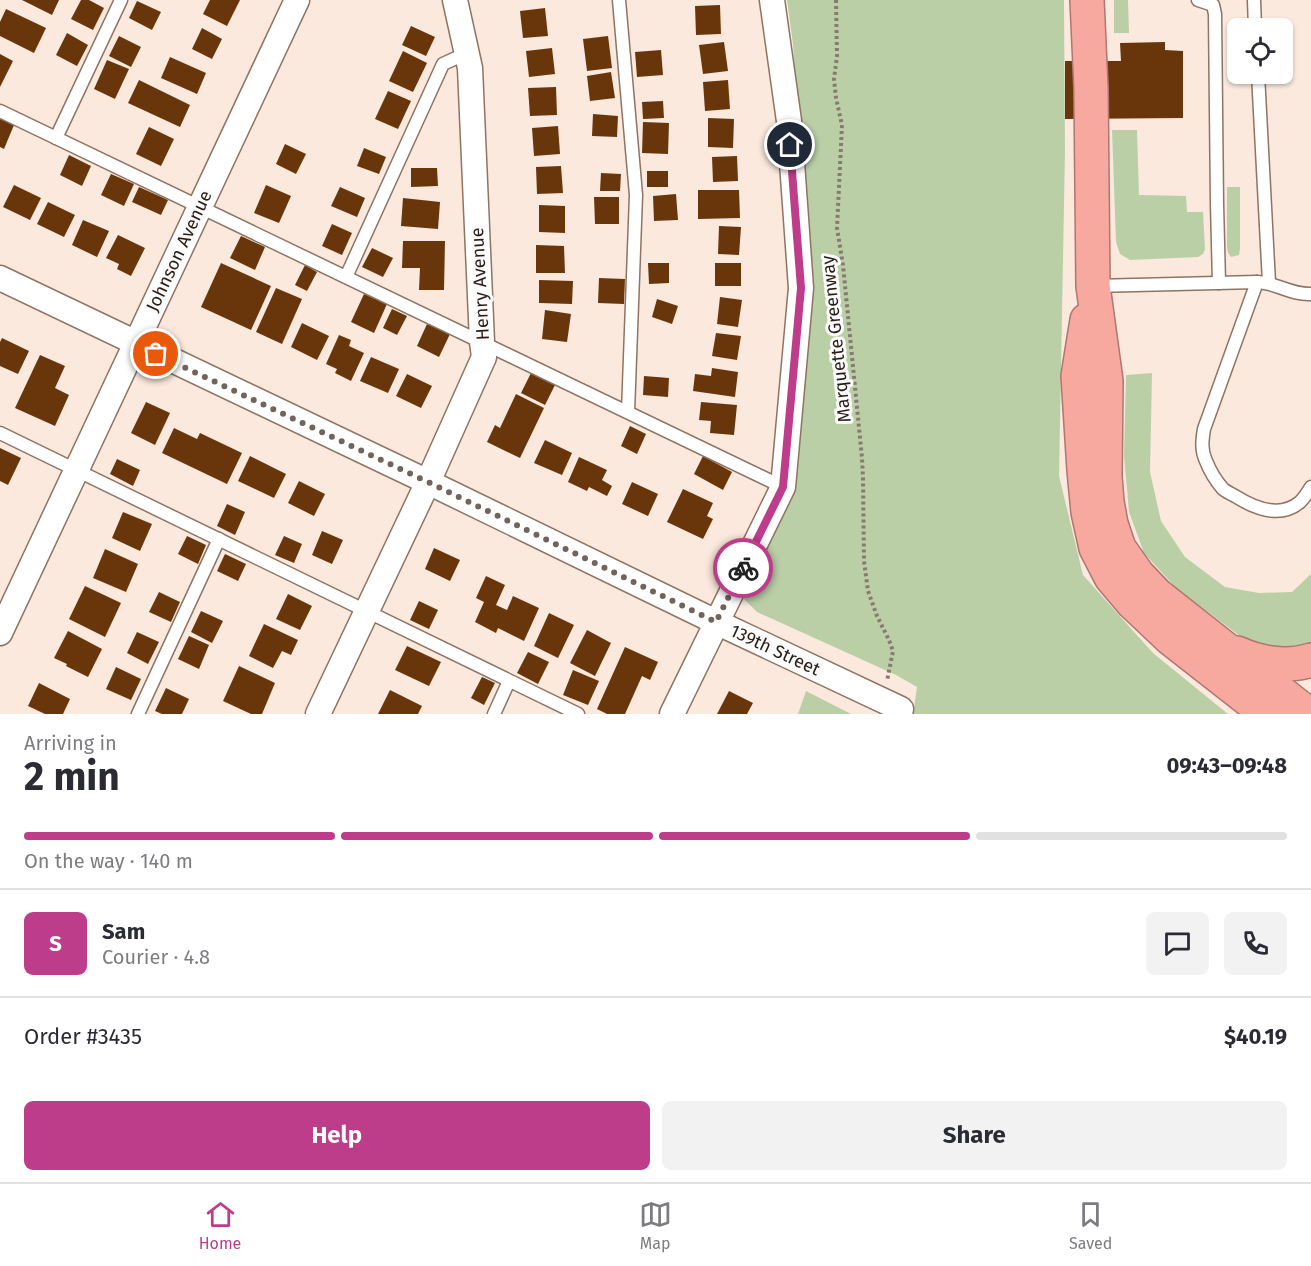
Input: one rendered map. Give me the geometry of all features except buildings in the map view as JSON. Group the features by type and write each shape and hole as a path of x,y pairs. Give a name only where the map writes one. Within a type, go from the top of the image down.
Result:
{"highway":[{"path":"1087,0 1091,88 1093,286 1106,381 1105,476 1111,524 1119,548 1138,575 1157,595 1308,714"},
{"path":"1093,286 1078,376 1088,512 1096,548 1111,578 1133,603 1170,638 1267,714"},
{"path":"1218,644 1265,662 1287,664 1311,660"}],"street":[{"name":"Johnson Avenue","path":"0,633 297,0"},
{"name":"Henry Avenue","path":"318,714 428,482 484,357 470,68 455,0"},
{"path":"672,714 783,487 801,288 789,121 772,0"},
{"name":"139th Street","path":"0,278 428,482 900,712"}],"lane":[{"path":"56,138 121,0"},
{"path":"619,0 636,195 628,412"},
{"path":"1198,0 1213,5 1215,14 1219,283"},
{"path":"1254,0 1255,18"},
{"path":"346,277 443,64 467,53"},
{"path":"1258,84 1263,282 1204,429 1202,446 1205,461 1224,489 1243,502 1260,509 1276,511 1289,509 1301,501 1311,488"},
{"path":"0,111 783,487"},
{"path":"1093,286 1263,282 1299,295 1311,294"},
{"path":"0,433 578,714"},
{"path":"138,714 219,539"},
{"path":"494,714 509,681"}],"path":[{"name":"Marquette Greenway","path":"836,0 837,56 834,79 842,125 837,228 843,265 862,458 864,561 868,591 893,651 890,670"}],"green space":[{"path":"787,0 1064,0 1065,152 1059,476 1083,575 1153,653 1228,714 913,714 917,687 896,675 757,612 744,599 743,589 796,479 806,245 793,44"},
{"path":"1114,0 1128,0 1129,33 1114,33"},
{"path":"1112,130 1137,130 1139,195 1186,196 1187,212 1203,212 1205,249 1203,254 1198,257 1130,260 1120,254 1116,242"},
{"path":"1227,187 1240,187 1240,249 1239,255 1231,257 1227,247"},
{"path":"1152,373 1150,472 1161,521 1185,557 1225,587 1259,593 1292,592 1311,574 1311,643 1276,649 1245,640 1175,587 1144,553 1129,512 1124,456 1126,375"},
{"path":"806,691 851,714 798,714"}],"way so far":[{"path":"156,354 428,482 716,622 743,568"}],"route":[{"path":"743,568 783,487 801,288 790,145"}]}
